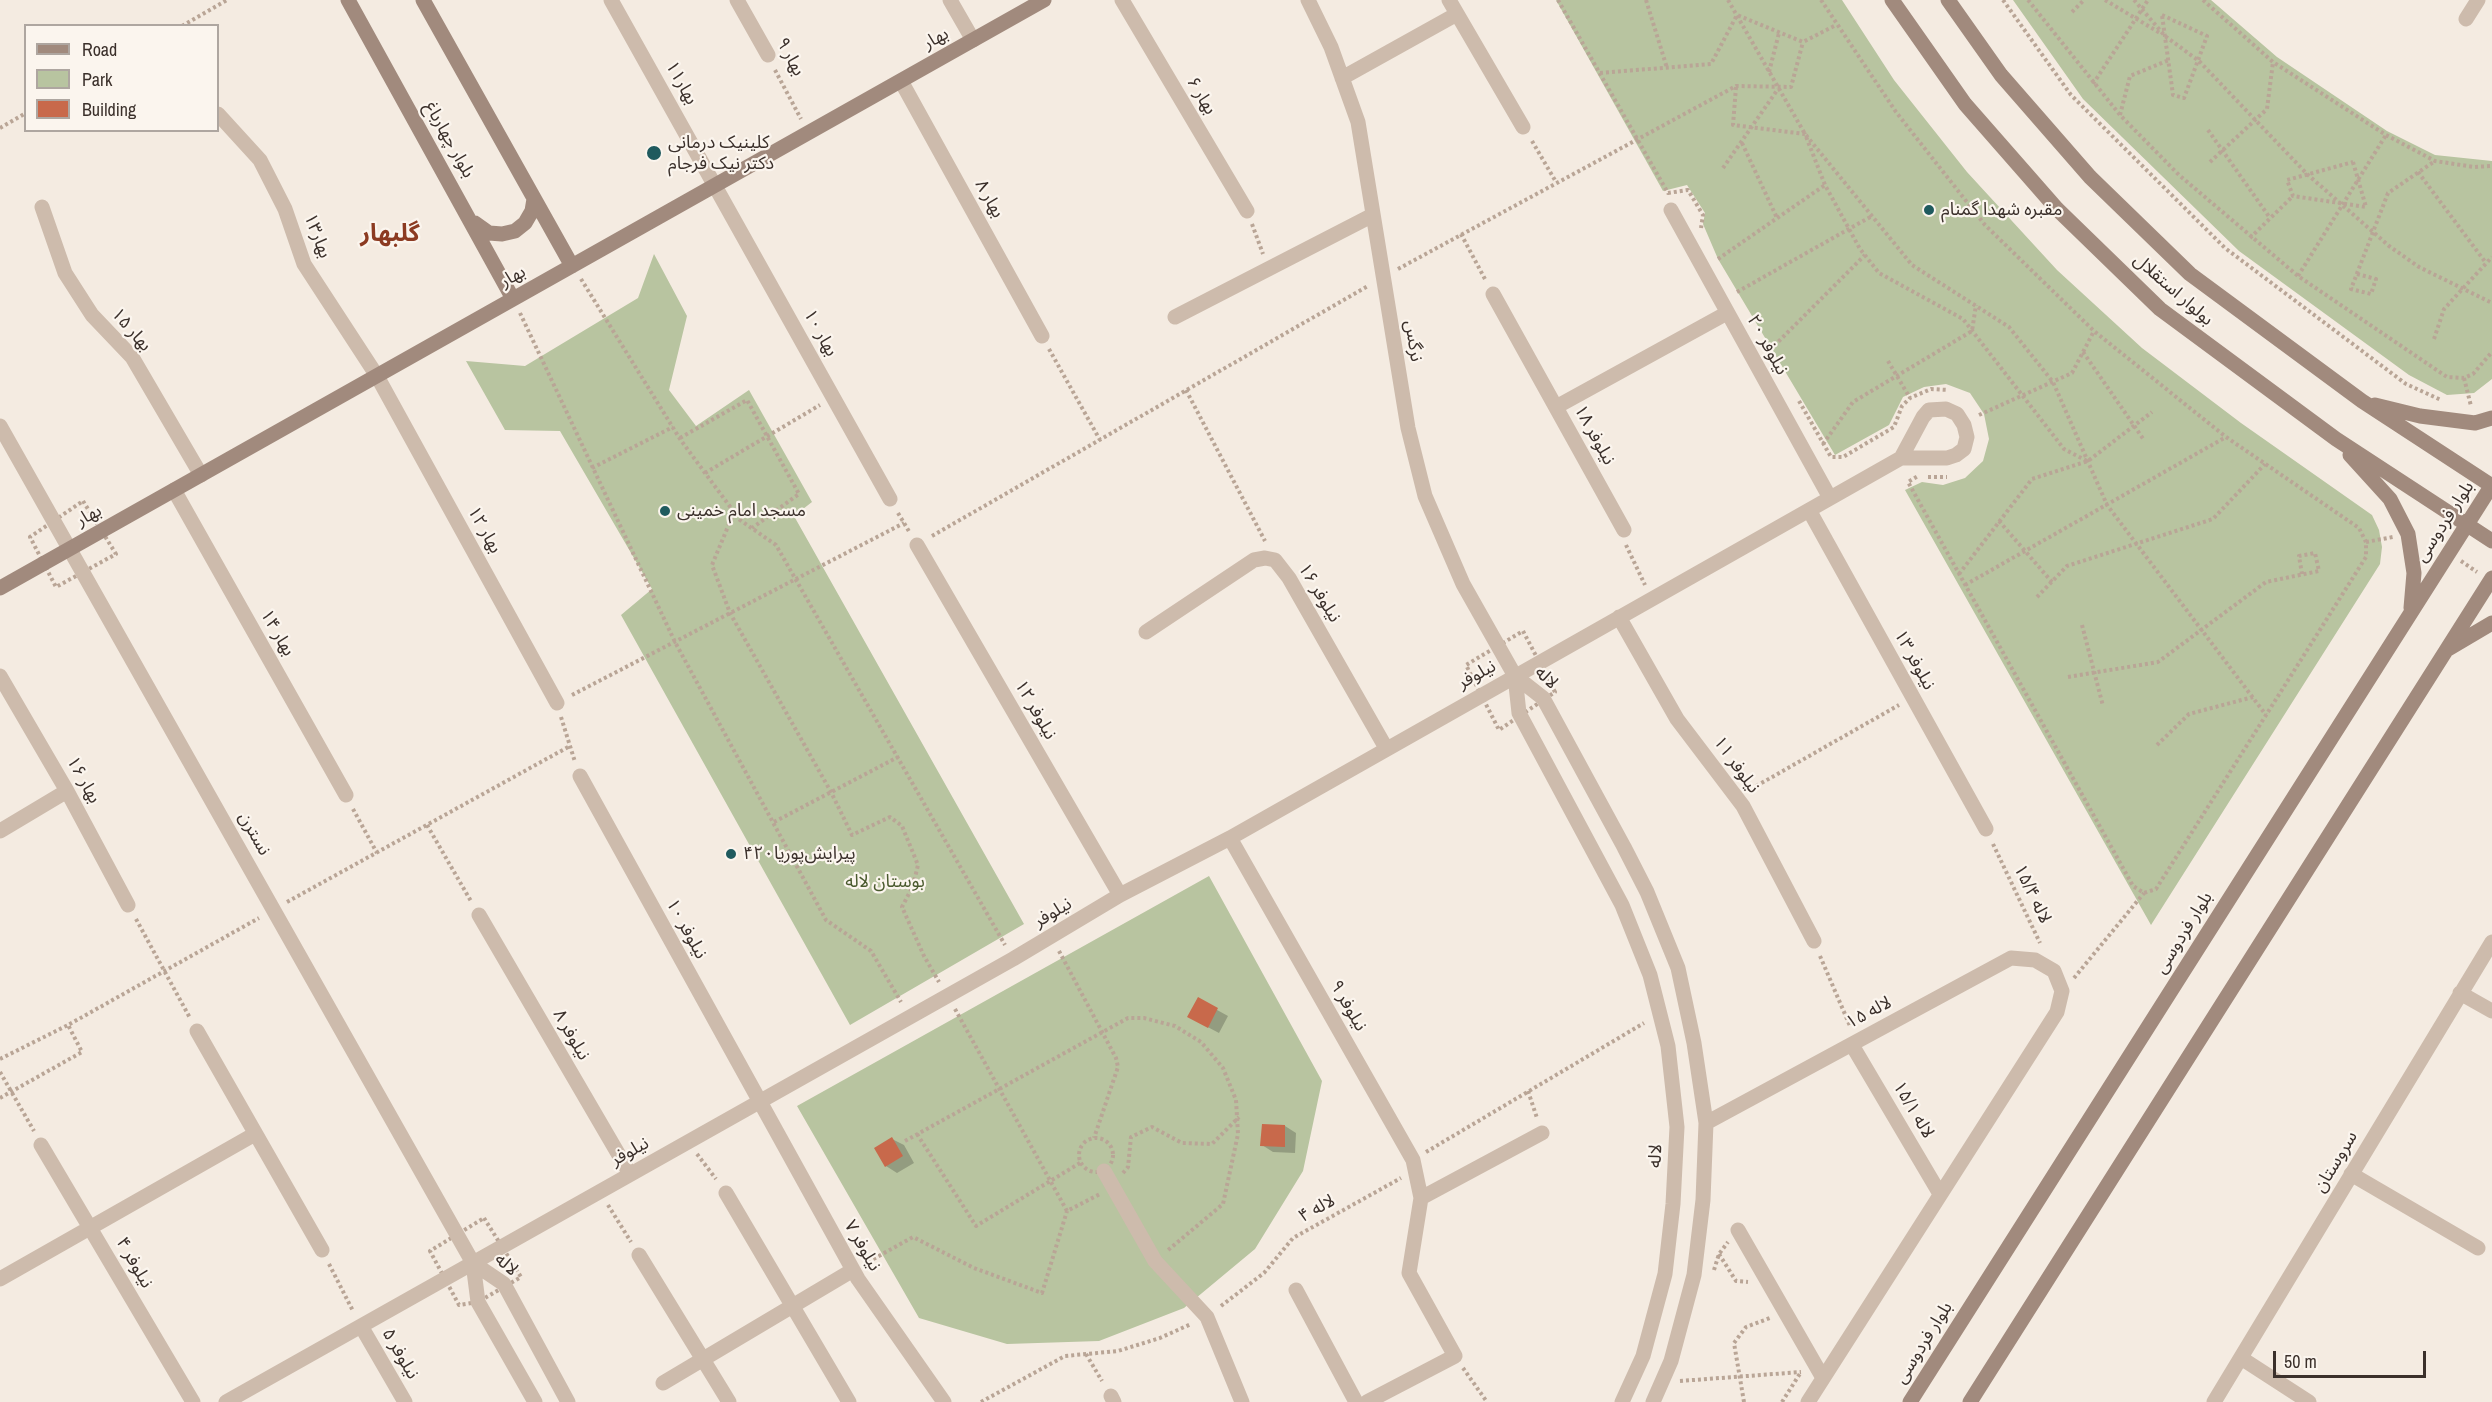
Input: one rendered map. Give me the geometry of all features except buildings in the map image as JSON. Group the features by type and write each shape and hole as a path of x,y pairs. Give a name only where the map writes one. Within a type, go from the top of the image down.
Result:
{"main road":[{"name":"بلوار چهارباغ","path":"348,0 513,299"},
{"path":"423,0 572,266"},
{"name":"بهار","path":"0,588 1044,0"},
{"name":"بولوار استقلال","path":"1892,0 1965,104 2057,209 2160,309 2336,439 2492,541"},
{"name":"بولوار استقلال","path":"1948,0 2001,75 2075,160 2190,274 2362,401 2492,486"},
{"path":"469,216 477,226 489,233 502,234 515,231 525,223 532,211 534,199"},
{"path":"2362,401 2420,416 2475,423 2492,418"},
{"path":"2336,439 2390,499 2408,534 2415,573 2410,612"},
{"name":"بلوار فردوسی","path":"1910,1402 2492,486"},
{"path":"1970,1402 2492,578"},
{"path":"2446,651 2492,623"}],"street":[{"name":"بهار۱۱","path":"611,0 716,185"},
{"name":"بهار ۹","path":"737,0 768,56"},
{"path":"950,0 973,40"},
{"name":"بهار ۶","path":"1122,0 1247,211"},
{"name":"نرگس","path":"1308,0 1331,47 1358,122 1408,428 1425,496 1462,584 1515,676"},
{"path":"1449,0 1523,128"},
{"path":"2466,19 2478,0"},
{"path":"1342,78 1457,14"},
{"name":"بهار ۸","path":"901,81 1042,336"},
{"name":"بهار۱۳","path":"219,115 260,160 285,209 304,264 377,376"},
{"name":"بهار ۱۰","path":"716,185 890,499"},
{"name":"بهار ۱۵","path":"42,207 65,273 92,315 132,357 201,475"},
{"name":"نیلوفر ۲۰","path":"1671,210 1830,498"},
{"path":"1175,317 1373,215"},
{"name":"نیلوفر ۱۸","path":"1493,294 1624,530"},
{"path":"1556,407 1727,313"},
{"name":"بهار ۱۲","path":"377,376 557,703"},
{"path":"1946,409 1957,414 1964,425 1967,437 1964,449 1947,458 1901,458 1929,410 1946,409"},
{"name":"نسترن","path":"0,426 473,1263"},
{"name":"نیلوفر","path":"226,1402 1013,959 1120,895 1230,838 1901,458"},
{"name":"بهار ۱۴","path":"174,490 346,795"},
{"name":"نیلوفر ۱۳","path":"1809,510 1986,829"},
{"name":"نیلوفر ۱۲","path":"917,545 1120,895"},
{"name":"نیلوفر ۱۶","path":"1146,632 1254,560 1265,558 1275,560 1289,578 1386,748"},
{"name":"نیلوفر ۱۱","path":"1619,617 1677,719 1737,797 1785,882 1814,941"},
{"name":"بهار ۱۶","path":"0,676 129,905"},
{"name":"لاله","path":"1515,676 1519,713 1622,905 1650,975 1668,1046 1677,1127 1673,1203 1665,1274 1643,1356 1622,1402"},
{"name":"لاله","path":"1515,676 1543,698 1647,892 1678,968 1694,1043 1706,1124 1703,1200 1694,1275 1671,1361 1653,1402"},
{"name":"نیلوفر ۱۰","path":"580,776 759,1102"},
{"path":"0,831 67,792"},
{"name":"نیلوفر ۹","path":"1230,838 1413,1160 1421,1198"},
{"name":"نیلوفر ۸","path":"479,915 630,1174"},
{"name":"سروستان","path":"2214,1402 2492,942"},
{"name":"لاله ۱۵","path":"1706,1124 2012,958 2035,960 2054,971"},
{"path":"1808,1402 2056,1012 2062,992 2054,971"},
{"path":"2460,993 2492,1011"},
{"path":"197,1031 322,1250"},
{"name":"لاله ۱۵/۱","path":"1852,1045 1940,1194"},
{"name":"نیلوفر ۷","path":"759,1102 853,1270 944,1402"},
{"path":"1367,1402 1455,1356 1409,1273 1421,1198 1542,1133"},
{"path":"0,1279 255,1134"},
{"name":"نیلوفر ۴","path":"42,1145 193,1402"},
{"path":"1104,1171 1155,1262 1207,1317 1242,1402"},
{"path":"2351,1174 2478,1248"},
{"path":"726,1193 849,1402"},
{"path":"1738,1230 1820,1382"},
{"path":"639,1255 729,1402"},
{"name":"لاله","path":"473,1263 478,1302 535,1402"},
{"name":"لاله","path":"473,1263 504,1284 568,1402"},
{"path":"663,1383 853,1270"},
{"path":"1296,1290 1356,1402"},
{"name":"نیلوفر ۵","path":"361,1326 405,1402"},
{"path":"2241,1358 2309,1402"}],"path":[{"path":"185,24 227,0"},
{"path":"1558,0 1668,193 1688,190 1703,215 1700,228 1706,238"},
{"path":"1646,0 1667,68"},
{"path":"1728,0 1804,134 1825,185 1865,255 1879,273 1963,319 2064,449 2088,461"},
{"path":"1821,0 1836,26 1896,112 1985,225 2094,332 2226,437 2359,528 2367,549 2366,557 2156,889 2144,893 2062,992"},
{"path":"2003,0 2071,95 2225,248 2406,384 2445,402"},
{"path":"2028,0 2120,115 2179,175 2250,238 2298,276 2447,377 2455,379 2473,374 2492,352"},
{"path":"2072,12 2084,0"},
{"path":"2104,0 2165,36 2199,61 2307,174 2373,232 2420,267 2492,303"},
{"path":"2134,0 2165,36"},
{"path":"2093,84 2148,0"},
{"path":"2203,0 2273,62 2386,135 2434,161 2474,167 2492,166"},
{"path":"1600,73 1711,64 1737,15"},
{"path":"1737,15 1803,42 1836,26"},
{"path":"2162,15 2207,36 2184,98 2173,95 2165,36 2162,15"},
{"path":"1769,72 1779,33"},
{"path":"890,499 917,545 1383,277 1636,138 1736,86 1791,87 1803,42"},
{"name":"بهار ۹","path":"768,56 808,133"},
{"path":"2120,115 2130,76 2169,60"},
{"path":"2210,162 2267,109 2273,62"},
{"path":"1736,86 1733,125 1804,134 1912,265 2009,327 2053,382 2107,505 2266,715"},
{"path":"1724,168 1778,88"},
{"path":"0,128 24,114"},
{"path":"1523,128 1556,182"},
{"path":"2208,130 2270,218"},
{"path":"2298,276 2386,135"},
{"path":"1741,142 1777,218"},
{"path":"2357,274 2376,279 2371,294 2351,289 2388,194 2434,161"},
{"path":"2353,162 2366,207 2293,196 2287,180 2353,162"},
{"path":"2418,172 2486,263"},
{"path":"1718,259 1825,185"},
{"path":"2250,238 2293,196"},
{"path":"1247,211 1269,268"},
{"path":"1737,292 1872,216"},
{"path":"1461,234 1493,294"},
{"path":"1712,248 1723,267"},
{"path":"1770,350 1865,255"},
{"path":"2434,339 2444,309 2492,257"},
{"path":"572,266 680,439 734,512 776,545 1013,959"},
{"path":"1732,283 1742,301"},
{"path":"513,299 675,642 826,920 871,951 910,1017"},
{"path":"1972,331 1976,305"},
{"path":"1823,444 1853,402 1972,331"},
{"path":"1978,415 2072,373 2094,332"},
{"path":"1042,336 1100,440"},
{"path":"1764,340 1775,359"},
{"path":"2083,352 2144,440"},
{"path":"1888,361 1910,398"},
{"path":"1797,397 1831,457 1843,457 1894,427 1902,406 1910,398 1931,389 1954,392"},
{"path":"1186,390 1275,560"},
{"path":"705,473 833,397"},
{"path":"680,439 747,400 798,494 752,528"},
{"path":"1972,405 1982,425"},
{"path":"2463,407 2471,408"},
{"path":"1959,574 2032,479 2088,461 2152,412"},
{"path":"592,468 673,428"},
{"path":"1965,585 2226,437"},
{"path":"2037,597 2067,566 2213,519 2265,464"},
{"path":"1952,476 1931,478 1921,475 1908,482 2133,886 2144,893"},
{"path":"734,512 712,564 730,613 831,792 852,835 890,817 902,826 918,865 913,886 902,907 924,956 1067,1211"},
{"path":"2000,521 2052,582"},
{"path":"580,776 557,703 904,523"},
{"path":"1624,530 1624,542 1652,599"},
{"path":"2068,677 2158,662 2266,582 2319,571 2315,553 2299,556 2302,574"},
{"path":"2082,624 2103,706"},
{"path":"2157,745 2189,714 2253,697"},
{"path":"1737,797 1912,698"},
{"path":"0,1059 68,1025 570,746"},
{"path":"774,822 898,757"},
{"path":"346,795 377,853"},
{"path":"427,825 479,915"},
{"name":"لاله ۱۵/۴","path":"1986,829 2054,971"},
{"path":"129,905 163,972 197,1031"},
{"path":"1051,937 1116,1058 1118,1067 1094,1138"},
{"path":"1814,941 1850,1024 1852,1045"},
{"name":"لاله ۴","path":"981,1402 1065,1356 1118,1351 1160,1338 1207,1317 1264,1273 1293,1238 1404,1176 1413,1160 1659,1014"},
{"path":"905,1141 1128,1018 1144,1018 1175,1026 1189,1033 1213,1053 1223,1068 1231,1083 1239,1117 1238,1134 1223,1204 1155,1262"},
{"path":"0,1098 82,1052 68,1025"},
{"path":"0,1072 42,1145"},
{"path":"1528,1090 1542,1133"},
{"path":"853,1270 913,1237 974,1268 1042,1293 1067,1211 1113,1187 1128,1167 1131,1137 1152,1127 1182,1143 1212,1143 1239,1117"},
{"path":"917,1134 976,1226 1080,1163"},
{"path":"687,1142 726,1193"},
{"path":"599,1192 639,1255"},
{"path":"322,1250 361,1326"},
{"path":"1719,1254 1736,1281 1752,1282"},
{"path":"1766,1309 1776,1327"},
{"path":"1744,1402 1734,1343 1746,1328 1771,1317"},
{"path":"1086,1354 1113,1399"},
{"path":"1455,1356 1487,1402"},
{"path":"1797,1363 1802,1372 1820,1382"},
{"path":"1664,1377 1681,1382 1802,1372"},
{"path":"1782,1402 1802,1372"}],"green space":[{"path":"1556,0 1842,0 1894,80 1967,172 2057,270 2142,348 2241,423 2372,515 2379,530 2382,547 2380,564 2151,925 1905,490 1922,482 1943,485 1965,478 1983,461 1989,439 1984,414 1970,393 1946,384 1924,387 1903,397 1889,425 1835,455 1718,259 1703,224 1705,213 1687,185 1663,191"},
{"path":"2013,0 2211,0 2277,57 2387,131 2435,155 2492,161 2492,379 2474,393 2447,395 2409,375 2239,251 2083,99"},
{"name":"بوستان لاله","path":"654,254 687,316 669,390 696,426 749,390 812,502 794,516 1024,924 850,1025 621,615 652,589 560,431 505,430 466,361 525,366 638,298"},
{"path":"1209,876 1322,1081 1303,1171 1255,1249 1184,1308 1099,1341 1007,1344 919,1318 797,1106"}],"place":[{"name":"کلینیک درمانی دکتر نیک فرجام","path":"654,153"},
{"name":"مقبره شهدا گمنام","path":"1929,210"},
{"name":"مسجد امام خمینی","path":"665,511"},
{"name":"پیرایش‌پوریا۴۲۰","path":"731,854"}],"district":[{"name":"گلبهار","path":"390,235"}]}
